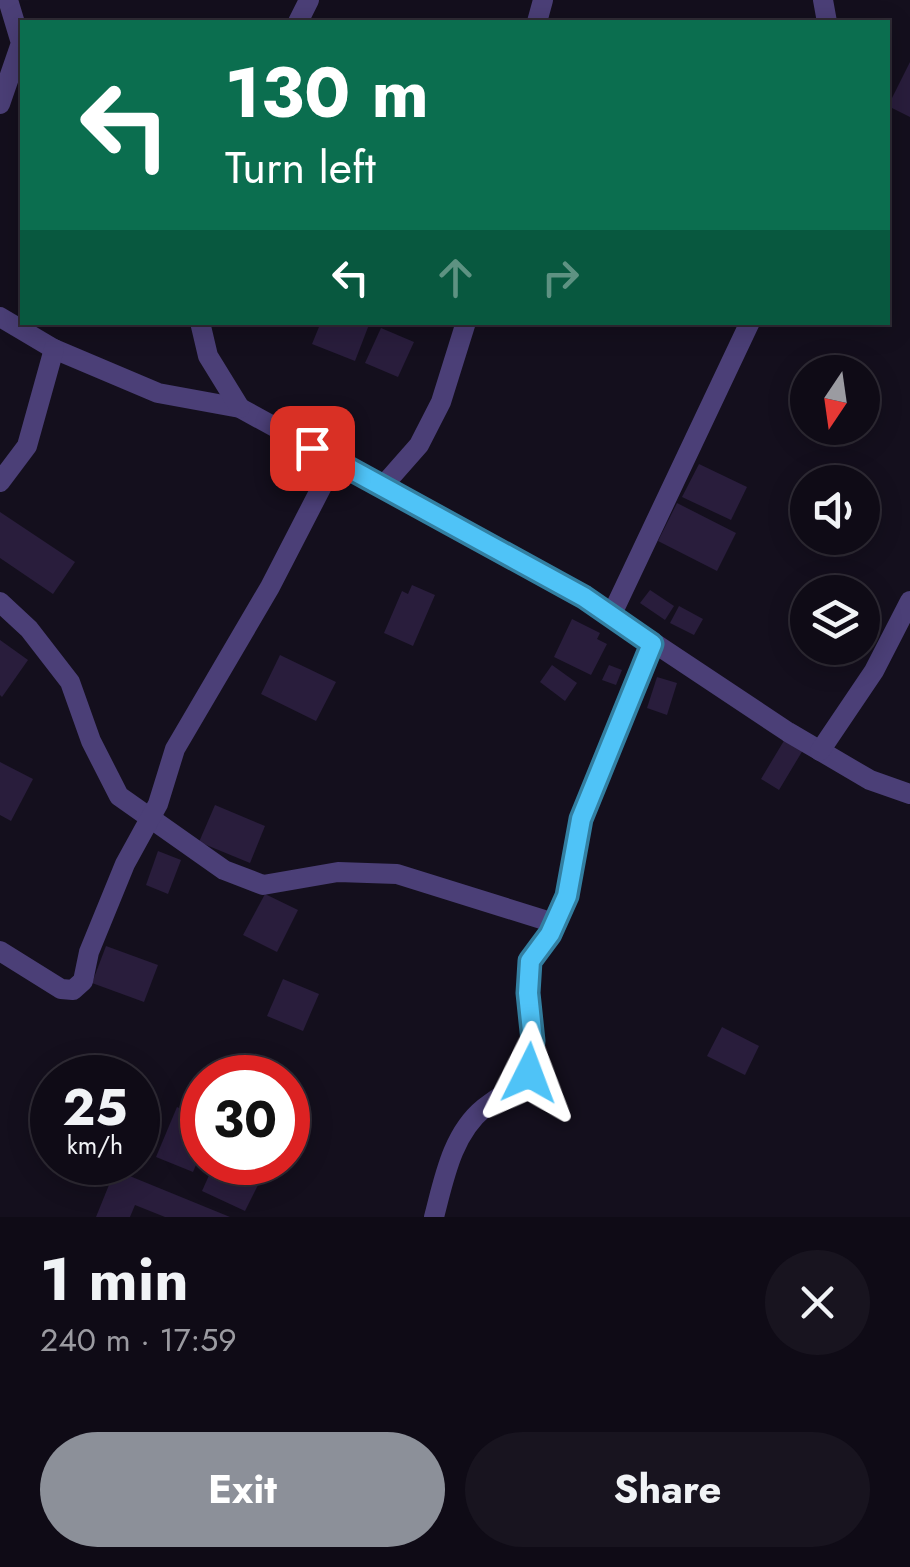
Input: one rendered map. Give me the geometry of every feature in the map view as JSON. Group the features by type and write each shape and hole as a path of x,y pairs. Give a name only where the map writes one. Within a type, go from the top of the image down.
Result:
{"street":[{"path":"8,0 18,19 20,36"},
{"path":"0,104 20,47"},
{"path":"0,316 54,349 158,393 240,408 584,597 820,751 870,780 910,794"},
{"path":"201,325 208,356 240,408"},
{"path":"382,487 419,445 434,416 465,325"},
{"path":"611,616 749,325"},
{"path":"0,482 27,446 54,349"},
{"path":"0,951 61,989 73,990 83,981 89,952 149,821 175,748 270,586 335,461"},
{"path":"820,751 874,671 910,601"},
{"path":"0,602 29,629 70,682 91,741 120,796 149,821 224,870 253,882 300,882 338,872 398,874 554,923"},
{"path":"434,1217 447,1167 464,1131 482,1110 529,1073 533,1041 528,993 530,961 567,896 581,819 652,644"}],"building":[{"path":"910,62 910,117 890,107"},
{"path":"320,325 369,325 355,361 312,344"},
{"path":"381,328 414,342 398,377 365,363"},
{"path":"699,464 747,487 731,520 682,497"},
{"path":"677,503 736,533 717,571 658,541"},
{"path":"0,512 75,562 53,594 0,558"},
{"path":"412,585 435,595 413,646 384,633 402,591 408,594"},
{"path":"650,590 674,606 665,620 640,603"},
{"path":"679,606 703,619 694,635 670,623"},
{"path":"572,619 600,633 597,639 607,644 591,675 554,657"},
{"path":"0,640 28,660 2,697 0,695"},
{"path":"280,655 336,682 316,721 261,694"},
{"path":"552,665 577,683 565,701 540,682"},
{"path":"609,665 622,670 616,685 602,680"},
{"path":"657,677 677,683 667,715 647,708"},
{"path":"785,739 803,750 779,790 761,779"},
{"path":"0,762 33,779 11,821 0,815"},
{"path":"215,805 265,826 250,863 199,842"},
{"path":"158,851 181,860 168,894 146,885"},
{"path":"265,894 298,910 277,952 243,935"},
{"path":"106,946 158,965 144,1002 92,983"},
{"path":"283,979 319,994 303,1031 267,1016"},
{"path":"722,1027 759,1046 745,1075 707,1056"},
{"path":"177,1107 180,1108 180,1167 160,1159 160,1147"},
{"path":"109,1185 152,1185 230,1217 165,1217 135,1205 130,1217 96,1217"},
{"path":"205,1185 258,1185 245,1211 202,1191"}],"route":[{"path":"312,448 584,597 652,644 581,819 567,896 550,934 530,961 528,993 533,1041 529,1073"}]}
